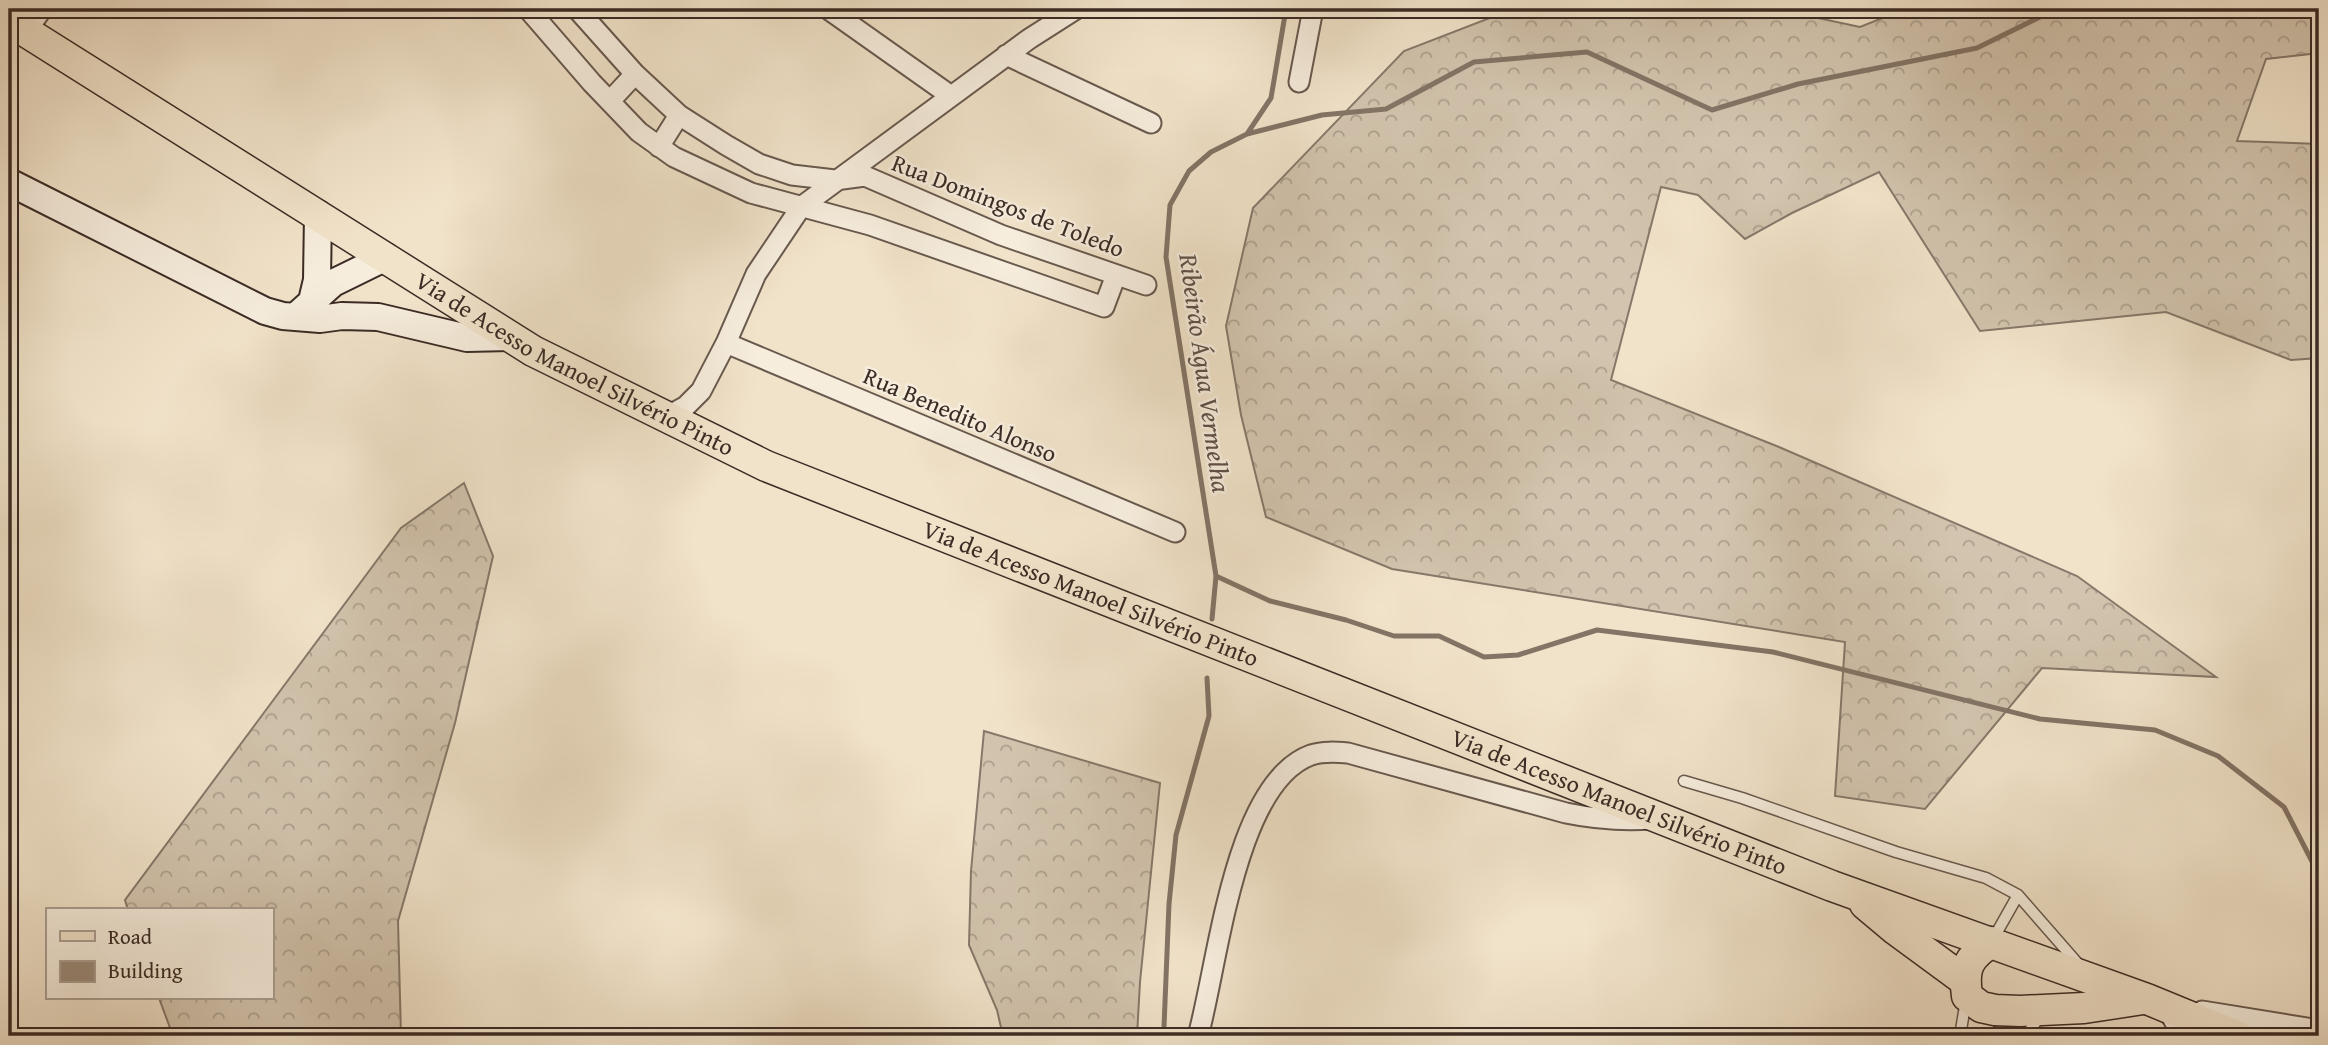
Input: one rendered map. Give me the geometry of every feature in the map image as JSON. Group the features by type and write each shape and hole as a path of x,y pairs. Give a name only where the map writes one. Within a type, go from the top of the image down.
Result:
{"main road":[{"name":"Via de Acesso Manoel Silvério Pinto","path":"25,21 318,214 533,351 786,475 1660,818 1849,891 2156,1002 2237,1036"},
{"path":"1849,891 1965,988 1981,1007 2036,1021 2084,1008 2156,1002"},
{"path":"1965,988 1967,966 1975,953 1991,942"}],"street":[{"path":"528,9 639,132 674,158 715,178 751,193 870,225 1104,307 1116,275"},
{"name":"Rua Domingos de Toledo","path":"577,9 635,74 678,115 760,164 792,175 835,180 865,176 1001,235 1146,285"},
{"path":"828,9 951,96"},
{"path":"666,417 686,405 701,391 726,343 756,274 801,207 1006,55 1076,9"},
{"path":"1299,82 1313,9"},
{"path":"1006,55 1151,123"},
{"path":"610,102 635,74"},
{"path":"659,147 678,115"},
{"path":"9,183 265,311 303,309 320,319 364,316 467,338 512,337"},
{"path":"303,309 317,280 318,214"},
{"path":"303,309 333,283 386,257"},
{"name":"Rua Benedito Alonso","path":"726,343 1175,532"},
{"path":"1198,1036 1240,851 1260,805 1295,764 1310,755 1348,753 1594,819 1627,821 1660,818"},
{"path":"2156,1002 2319,1030"},
{"path":"2156,1002 2183,1036"}],"lane":[{"path":"1684,780 1896,852 1986,878 2018,895 2092,980"},
{"path":"1991,942 2018,895"},
{"path":"1960,1036 1965,988"}],"green space":[{"path":"1513,9 1776,9 1860,27 1905,9 2319,9 2319,53 2266,59 2237,141 2319,144 2319,358 2291,360 2166,312 1980,331 1879,172 1792,213 1745,239 1698,195 1661,187 1611,380 1779,447 2077,576 2216,677 2042,668 1925,809 1835,796 1845,642 1392,569 1266,517 1241,415 1226,326 1253,208 1404,51"},
{"path":"464,483 493,556 455,723 398,921 401,1036 173,1036 160,1000 273,1000 273,908 127,908 125,900 401,528"},
{"path":"984,731 1160,783 1137,1036 1003,1036 997,1010 969,945 971,871"}],"building":[{"path":"1997,1021 2037,1036 1990,1036"}],"waterway":[{"name":"Ribeirão Água Vermelha","path":"1212,619 1216,576 1166,257 1170,205 1189,171 1211,152 1247,134 1271,98 1286,9"},
{"path":"1247,134 1322,115 1386,109 1474,62 1587,52 1712,110 1798,84 1977,48 2056,9"},
{"path":"1216,576 1270,601 1346,620 1394,636 1439,636 1484,657 1518,655 1597,630 1773,652 2040,719 2155,730 2218,756 2284,807 2319,875"},
{"name":"Ribeirão Água Vermelha","path":"1161,1036 1164,1027 1169,904 1176,835 1209,716 1207,678"}]}
